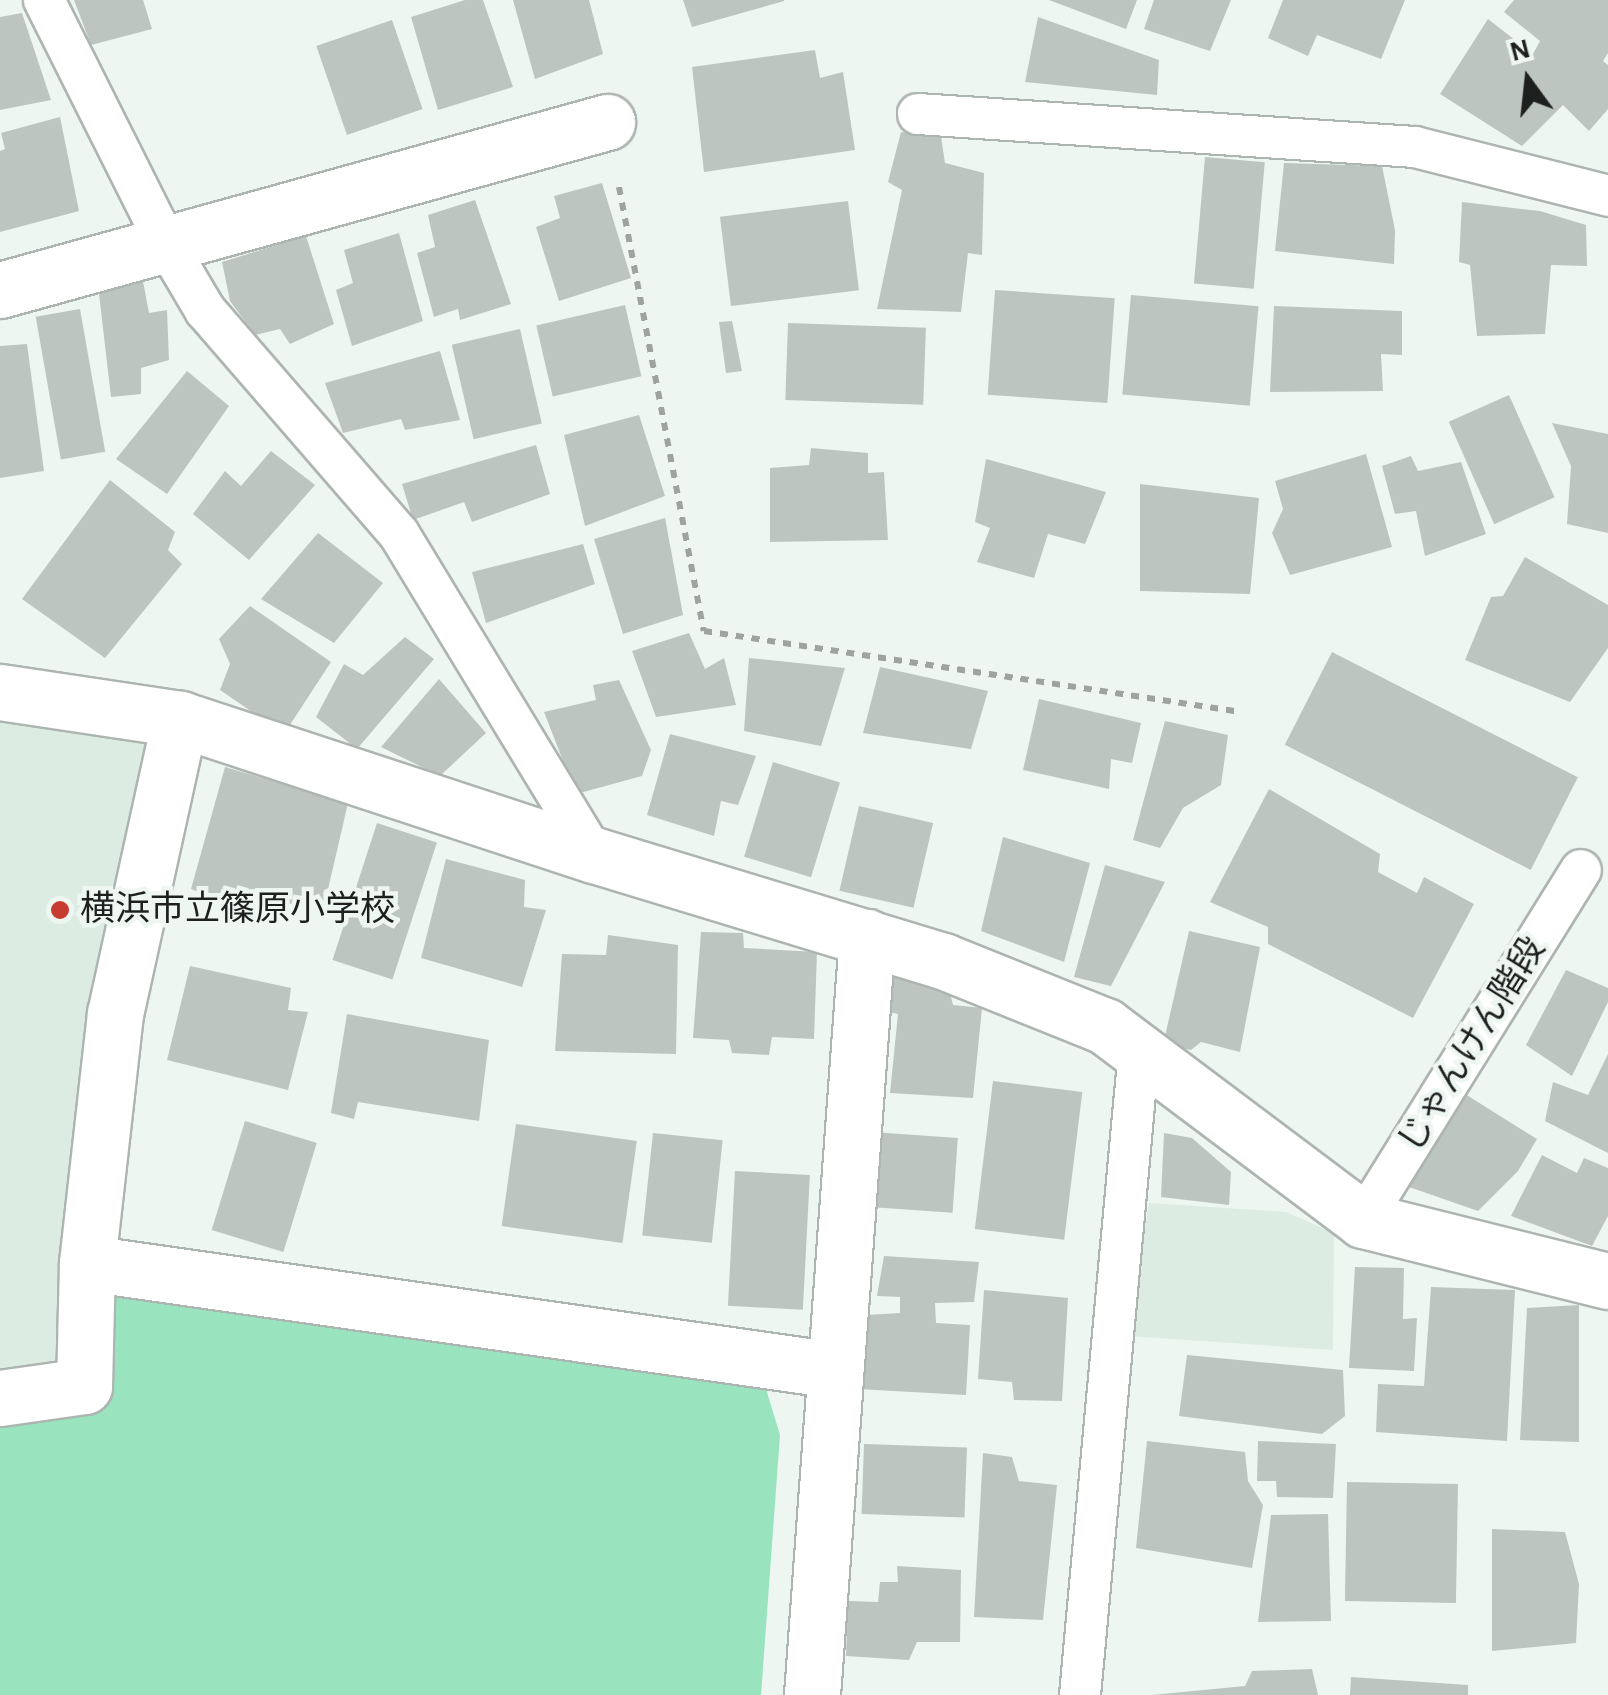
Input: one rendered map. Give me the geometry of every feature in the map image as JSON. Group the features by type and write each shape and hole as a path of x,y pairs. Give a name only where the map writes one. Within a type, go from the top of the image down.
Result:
{"street":[{"path":"0,290 607,122"},
{"path":"0,692 180,720 594,855 943,961 1105,1026 1362,1220 1608,1282"},
{"path":"0,1398 84,1386 87,1263 116,1014 180,720"},
{"path":"812,1695 867,936"},
{"path":"87,1263 835,1370"}],"lane":[{"path":"44,0 166,244 205,310 398,534 594,855"},
{"path":"918,114 1414,147 1608,196"},
{"name":"じゃんけん階段","path":"1362,1220 1581,870"},
{"path":"1080,1695 1139,1052"}],"path":[{"path":"607,122 704,631 1241,712"}],"shaded area":[{"name":"横浜市立篠原小学校","path":"0,714 152,736 68,1370 0,1380"},
{"path":"1149,1203 1286,1212 1334,1233 1333,1350 1128,1336"}],"green space":[{"path":"106,1282 766,1389 780,1435 761,1695 0,1695 0,1417 101,1402"}],"building":[{"path":"74,0 143,0 152,29 91,45"},
{"path":"465,0 483,0 513,87 438,110 411,17"},
{"path":"513,0 589,0 603,54 535,79"},
{"path":"683,0 784,0 784,1 692,27"},
{"path":"1049,0 1137,0 1126,29"},
{"path":"1154,0 1231,0 1210,51 1144,29"},
{"path":"1283,0 1405,0 1381,59 1317,35 1308,56 1268,38"},
{"path":"1514,0 1608,0 1608,53 1603,61 1608,65 1608,109 1589,131 1563,105 1522,146 1440,94 1488,19 1533,54 1540,41 1504,12"},
{"path":"22,13 51,100 0,110 0,17"},
{"path":"1038,17 1159,60 1157,95 1025,82"},
{"path":"392,20 423,109 347,135 316,46"},
{"path":"815,50 820,78 843,72 855,150 704,172 692,67"},
{"path":"60,117 79,211 0,232 0,151 5,149 1,133"},
{"path":"901,132 941,137 945,163 984,173 982,255 968,253 961,312 877,309 902,190 888,182"},
{"path":"1205,157 1265,162 1254,289 1194,284"},
{"path":"1284,163 1382,166 1395,230 1394,264 1275,251"},
{"path":"602,183 631,278 559,301 536,227 560,218 554,196"},
{"path":"475,200 511,304 460,320 458,309 434,317 417,253 435,247 428,215"},
{"path":"848,201 859,290 731,306 720,217"},
{"path":"1462,202 1540,211 1586,225 1587,266 1551,265 1545,334 1477,336 1470,265 1459,262"},
{"path":"399,233 423,321 352,346 336,290 353,283 344,250"},
{"path":"306,236 334,324 290,344 280,329 255,335 230,301 222,262"},
{"path":"142,276 149,313 167,310 169,360 141,368 141,394 111,397 98,285"},
{"path":"995,290 1115,298 1107,403 988,395"},
{"path":"1131,295 1259,306 1250,406 1122,395"},
{"path":"625,305 641,376 553,397 536,325"},
{"path":"1274,306 1402,311 1402,355 1381,354 1383,391 1270,392"},
{"path":"80,309 105,452 61,460 36,317"},
{"path":"732,321 742,371 726,373 719,322"},
{"path":"788,323 926,328 923,405 785,400"},
{"path":"520,329 542,424 474,439 452,345"},
{"path":"27,344 44,471 0,478 0,346"},
{"path":"440,351 460,420 405,430 401,419 343,433 325,383"},
{"path":"187,371 229,406 167,494 116,459"},
{"path":"1509,395 1555,497 1494,524 1449,422"},
{"path":"639,415 665,496 585,526 564,435"},
{"path":"1552,423 1608,434 1608,533 1567,524 1571,466"},
{"path":"536,445 550,494 472,522 464,502 413,520 402,484"},
{"path":"811,448 868,453 868,473 884,472 888,540 770,542 770,468 809,465"},
{"path":"271,451 315,485 249,560 193,514 225,471 241,486"},
{"path":"1366,454 1392,547 1290,575 1272,533 1283,509 1275,481"},
{"path":"1411,456 1418,471 1461,462 1486,534 1425,556 1416,511 1395,514 1382,466"},
{"path":"986,459 1106,492 1085,544 1048,534 1034,578 977,562 990,528 975,522"},
{"path":"110,480 175,532 168,550 182,564 105,658 22,599"},
{"path":"1140,484 1259,498 1250,594 1140,591"},
{"path":"665,518 683,615 623,634 594,539"},
{"path":"318,533 383,583 334,643 261,599"},
{"path":"583,544 595,584 486,623 472,572"},
{"path":"1525,557 1608,605 1608,648 1570,702 1465,660 1491,597 1503,596"},
{"path":"250,606 331,662 284,734 220,690 230,664 219,639"},
{"path":"689,633 705,669 724,658 736,705 656,717 632,651"},
{"path":"405,637 434,659 357,749 316,717 344,664 363,675"},
{"path":"1332,652 1578,777 1531,870 1285,745"},
{"path":"749,658 845,668 821,746 744,731"},
{"path":"880,667 988,691 971,749 863,733"},
{"path":"439,679 486,733 440,776 381,747"},
{"path":"619,680 651,750 642,776 576,794 544,712 596,700 593,685"},
{"path":"1039,699 1141,723 1132,763 1111,759 1109,789 1023,770"},
{"path":"1165,721 1228,735 1221,785 1183,808 1160,848 1133,840"},
{"path":"670,734 756,756 738,805 721,801 714,836 647,815"},
{"path":"773,762 840,782 811,877 744,857"},
{"path":"225,767 348,803 323,911 268,899 264,918 191,889"},
{"path":"1269,789 1380,854 1378,872 1417,893 1424,877 1474,904 1413,1018 1268,944 1268,927 1210,902"},
{"path":"859,806 933,823 913,908 839,891"},
{"path":"377,823 437,842 392,979 333,960"},
{"path":"1003,837 1090,863 1064,962 981,931"},
{"path":"446,859 525,880 524,907 546,910 522,987 421,958"},
{"path":"1105,865 1165,882 1111,986 1074,977"},
{"path":"1189,931 1260,947 1240,1052 1201,1042 1191,1050 1163,1045"},
{"path":"701,932 743,933 744,948 817,952 814,1039 772,1037 769,1055 732,1053 729,1040 693,1038"},
{"path":"608,935 678,945 676,1054 555,1051 562,954 606,955"},
{"path":"190,966 291,988 288,1010 308,1012 288,1090 167,1060"},
{"path":"1566,970 1608,988 1608,1002 1572,1076 1526,1045"},
{"path":"886,971 948,985 953,1005 982,1008 973,1098 890,1093 898,1014 880,1010"},
{"path":"347,1014 489,1040 479,1121 358,1102 354,1119 331,1113"},
{"path":"1608,1054 1608,1153 1545,1121 1553,1082 1588,1095"},
{"path":"993,1081 1082,1092 1064,1240 975,1229"},
{"path":"1465,1094 1537,1139 1518,1171 1478,1211 1409,1187"},
{"path":"245,1121 317,1143 283,1252 212,1230"},
{"path":"516,1124 637,1141 622,1243 502,1226"},
{"path":"872,1132 958,1138 953,1213 867,1207"},
{"path":"653,1133 723,1140 712,1243 642,1235"},
{"path":"1164,1133 1192,1138 1231,1172 1229,1205 1161,1197"},
{"path":"1542,1155 1577,1173 1584,1158 1608,1168 1608,1216 1592,1246 1511,1216"},
{"path":"735,1171 810,1175 803,1310 728,1306"},
{"path":"884,1256 979,1262 974,1302 935,1303 936,1323 970,1325 966,1395 857,1389 866,1315 900,1313 900,1297 877,1296"},
{"path":"1355,1267 1404,1268 1403,1319 1417,1318 1414,1371 1349,1368"},
{"path":"1431,1287 1515,1290 1507,1441 1376,1432 1378,1384 1424,1386"},
{"path":"984,1290 1068,1298 1062,1401 1014,1400 1012,1382 978,1379"},
{"path":"1579,1305 1579,1442 1520,1440 1527,1308"},
{"path":"1187,1355 1343,1370 1345,1416 1322,1434 1179,1416"},
{"path":"1147,1441 1245,1452 1248,1481 1263,1505 1252,1568 1136,1548"},
{"path":"1258,1441 1336,1444 1333,1498 1277,1497 1276,1481 1257,1481"},
{"path":"864,1444 967,1448 964,1518 862,1514"},
{"path":"983,1453 1012,1457 1019,1481 1057,1485 1043,1620 974,1617"},
{"path":"1347,1482 1458,1484 1456,1603 1345,1601"},
{"path":"1328,1514 1331,1621 1258,1622 1271,1515"},
{"path":"1492,1529 1565,1532 1579,1584 1576,1643 1492,1651"},
{"path":"897,1566 961,1570 960,1642 917,1642 909,1660 846,1656 848,1601 878,1602 880,1582 898,1582"},
{"path":"1312,1669 1318,1695 1152,1695 1245,1686 1252,1671"},
{"path":"1351,1677 1468,1685 1468,1695 1350,1695"}],"place":[{"name":"横浜市立篠原小学校","path":"60,910"}]}
